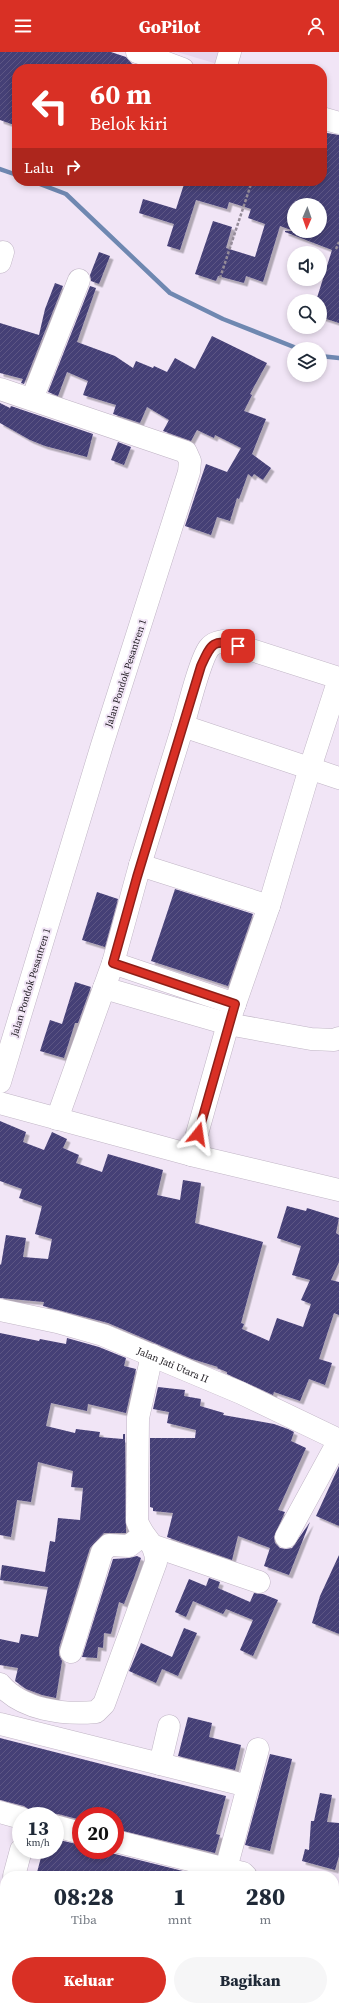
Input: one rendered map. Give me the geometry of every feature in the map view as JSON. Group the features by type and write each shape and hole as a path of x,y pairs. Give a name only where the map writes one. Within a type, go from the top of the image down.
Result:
{"street":[{"path":"137,52 169,64"},
{"path":"226,64 230,52"},
{"path":"327,119 339,123"},
{"path":"32,399 79,280"},
{"name":"Jalan Pondok Pesantren 1","path":"0,390 32,399 186,452 190,461 190,472 99,752 0,1082"},
{"path":"57,1119 113,963 140,865 201,666 209,648 217,642 223,641 339,678 310,768 269,906 228,1024 191,1155"},
{"path":"183,726 339,778"},
{"path":"140,865 269,906"},
{"path":"113,963 235,1004"},
{"path":"104,988 228,1024 311,1039 334,1040 339,1038"},
{"path":"0,1103 191,1155 339,1190"},
{"name":"Jalan Jati Utara II","path":"0,1310 84,1328 241,1393 339,1440"},
{"path":"0,1684 12,1697 50,1710 86,1713 96,1712 101,1709 104,1704 156,1562 149,1540 137,1521 138,1418 152,1355"},
{"path":"286,1537 339,1440"},
{"path":"71,1652 102,1552 109,1545 129,1546 149,1540 259,1582"},
{"path":"0,1724 248,1786"},
{"path":"160,1764 169,1726"},
{"path":"226,1869 258,1750"},
{"path":"0,1812 12,1815"},
{"path":"124,1843 234,1871"},
{"path":"15,1871 19,1859"}],"path":[{"path":"220,278 250,186"},
{"path":"336,249 339,242"}],"shaded area":[{"path":"177,52 228,52 225,64 217,64"}],"building":[{"path":"0,52 111,52 126,57 132,64 12,64 12,124 0,120"},
{"path":"327,133 339,135 339,323 327,319 327,294 318,294 321,286 327,286 327,266 332,250 327,248 327,246 322,246 301,238 327,238 327,198 287,198 287,228 280,226 263,282 246,276 244,283 218,276 216,281 195,274 213,221 232,227 226,248 255,257 265,224 248,218 251,209 229,202 227,209 196,200 180,250 167,246 174,224 139,213 143,199 176,209 183,186 327,186"},
{"path":"99,252 110,256 99,284 91,281 90,275"},
{"path":"55,283 63,286 24,384 21,383 23,379 0,373 0,323 39,335 45,309"},
{"path":"90,286 96,288 77,342 115,356 133,368 136,361 153,368 154,366 167,372 175,358 195,369 212,336 267,363 250,394 252,395 244,411 266,419 252,454 271,468 263,480 254,474 252,477 248,474 239,499 237,498 230,521 217,517 211,535 185,526 206,464 227,472 241,448 215,435 214,438 197,430 191,441 163,431 169,420 147,407 140,423 113,414 116,405 83,395 88,381 67,372 58,396 48,392"},
{"path":"0,403 10,408 11,406 93,434 87,457 45,446 30,440 0,423"},
{"path":"118,442 131,447 124,465 111,460"},
{"path":"175,889 253,914 228,986 151,961"},
{"path":"97,892 118,899 105,947 82,940"},
{"path":"75,982 91,987 78,1023 75,1023 64,1058 40,1051 50,1020 62,1024"},
{"path":"0,1121 26,1132 23,1142 44,1150 52,1132 67,1139 63,1148 79,1155 76,1163 102,1172 108,1154 163,1170 157,1195 180,1200 183,1180 201,1183 195,1223 263,1242 241,1323 244,1324 242,1329 269,1341 277,1318 303,1327 311,1304 301,1300 310,1280 292,1275 301,1246 277,1238 287,1206 306,1211 307,1208 339,1218 336,1233 339,1235 339,1262 331,1280 339,1282 339,1315 334,1313 319,1359 332,1363 325,1385 309,1379 300,1401 274,1392 273,1395 227,1374 227,1372 217,1368 218,1367 192,1359 108,1323 43,1306 44,1302 0,1298 0,1264 1,1265 6,1235 26,1238 23,1257 48,1259 52,1239 35,1234 42,1206 19,1198 22,1189 0,1181"},
{"path":"0,1333 39,1341 40,1339 66,1344 67,1338 99,1347 126,1358 124,1366 136,1369 126,1413 88,1404 87,1411 51,1403 46,1426 75,1433 76,1429 100,1432 99,1437 123,1439 123,1434 125,1434 126,1533 104,1533 90,1548 59,1648 59,1655 62,1661 56,1698 26,1689 15,1681 18,1668 0,1665 0,1639 19,1643 21,1634 38,1637 48,1587 0,1580 2,1565 45,1572 50,1541 55,1542 58,1518 80,1520 83,1488 71,1487 73,1471 38,1462 31,1502 17,1500 11,1537 0,1535"},
{"path":"158,1387 185,1390 184,1396 201,1399 200,1406 224,1413 223,1415 274,1424 288,1429 294,1432 291,1441 306,1448 278,1510 285,1512 274,1537 275,1543 280,1548 292,1548 310,1522 289,1575 264,1566 270,1548 238,1536 232,1560 167,1537 173,1513 153,1511 153,1508 150,1507 150,1438 195,1438 196,1430 167,1423 169,1412 153,1409"},
{"path":"339,1466 339,1526 316,1516"},
{"path":"339,1555 339,1634 312,1623 320,1596"},
{"path":"137,1556 141,1558 124,1604 119,1602 111,1634 104,1633 103,1648 98,1647 97,1658 82,1657 113,1559"},
{"path":"209,1578 220,1582 218,1588 250,1602 254,1593 263,1594 278,1600 253,1656 240,1650 253,1620 226,1609 223,1614 193,1601 186,1617 175,1612 189,1579 206,1586"},
{"path":"184,1628 197,1633 178,1676 162,1669 156,1683 129,1671 141,1643 172,1657"},
{"path":"188,1717 212,1723 209,1737 241,1745 235,1770 178,1756"},
{"path":"0,1738 226,1796 216,1834 220,1835 215,1853 124,1831 124,1807 72,1807 72,1818 64,1816 64,1807 25,1807 0,1800"},
{"path":"270,1754 292,1759 270,1851 245,1845"},
{"path":"320,1793 332,1795 327,1822 339,1823 339,1856 335,1870 302,1861 305,1849 309,1850 311,1821 314,1821"},
{"path":"64,1841 72,1843 72,1859 124,1859 124,1856 183,1871 37,1871 41,1859 64,1859"}],"waterway":[{"path":"0,169 12,173"},
{"path":"45,186 66,194 170,293 223,319 287,344"},
{"path":"327,357 339,358"}],"route":[{"path":"198,1134 228,1024 235,1004 113,963 137,877 201,666 209,648 217,642 223,641 238,646"}]}
